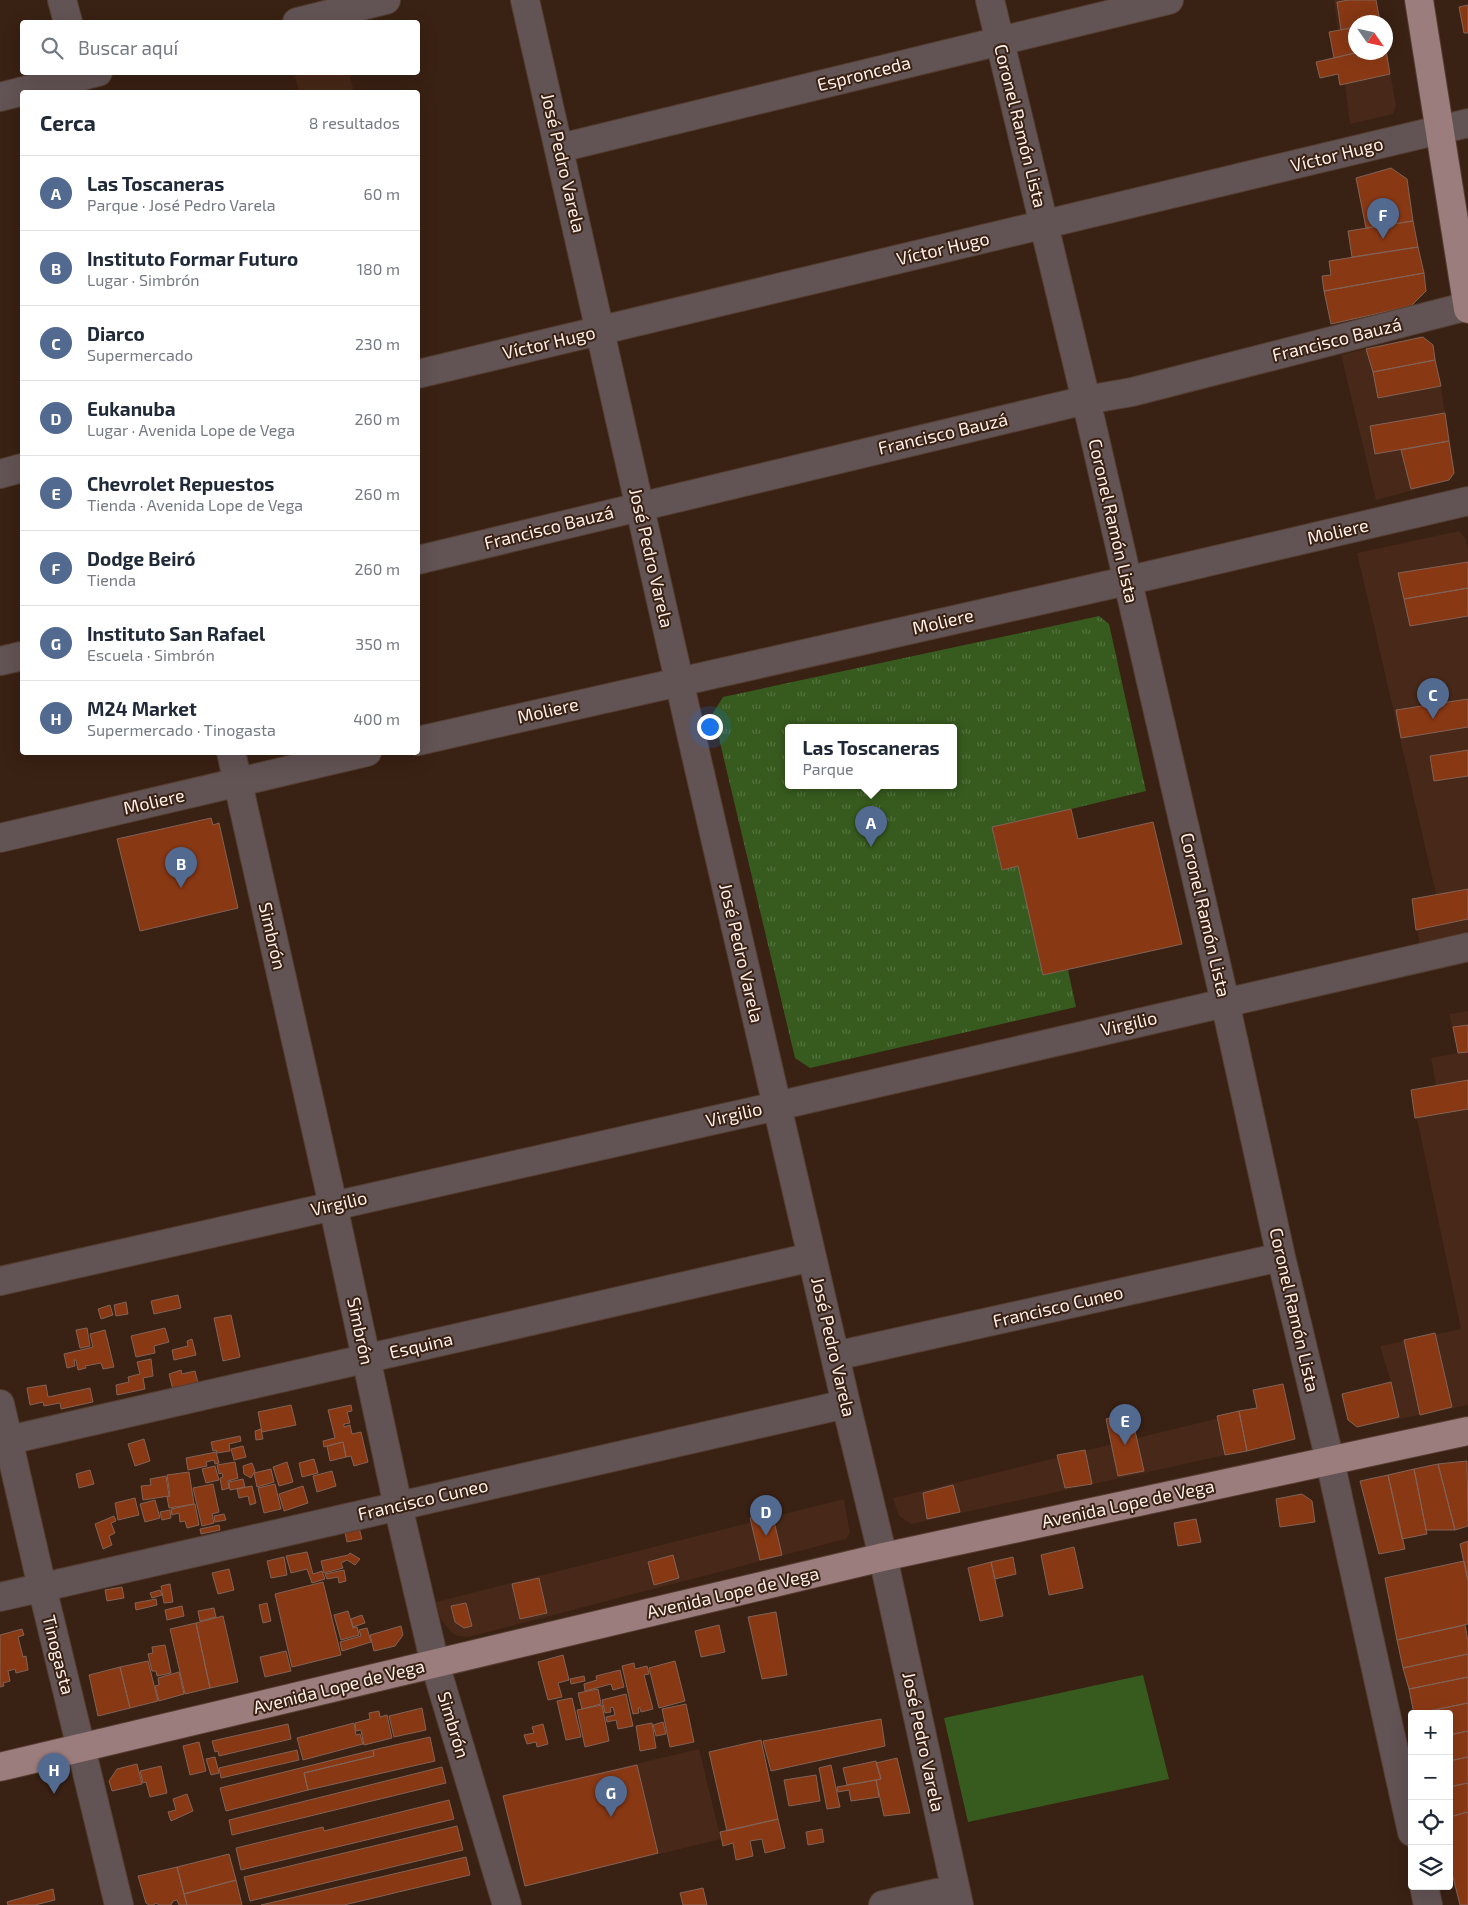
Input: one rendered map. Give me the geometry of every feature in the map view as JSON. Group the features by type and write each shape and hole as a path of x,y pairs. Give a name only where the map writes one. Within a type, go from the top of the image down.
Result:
{"main road":[{"path":"1419,0 1468,307"},
{"name":"Avenida Lope de Vega","path":"0,1768 883,1557 1468,1431"}],"street":[{"path":"62,0 67,20"},
{"path":"305,20 386,0"},
{"name":"José Pedro Varela","path":"525,0 697,760 883,1557 957,1897"},
{"name":"Coronel Ramón Lista","path":"990,0 1086,400 1126,581 1225,1002 1281,1257 1330,1461 1408,1814"},
{"name":"Espronceda","path":"560,148 1168,0"},
{"path":"33,90 86,79"},
{"path":"0,97 20,93"},
{"name":"Víctor Hugo","path":"420,374 1468,123"},
{"name":"Francisco Bauzá","path":"420,560 1086,400 1132,392 1468,307"},
{"path":"0,474 20,469"},
{"name":"Moliere","path":"420,741 1126,581 1468,501"},
{"path":"0,661 20,656"},
{"name":"Simbrón","path":"231,755 333,1205 434,1664 508,1905"},
{"name":"Moliere","path":"0,838 355,755"},
{"name":"Virgilio","path":"0,1281 778,1106 1468,947"},
{"name":"Esquina","path":"4,1441 812,1257"},
{"name":"Francisco Cuneo","path":"835,1356 1281,1257"},
{"name":"Tinogasta","path":"0,1404 4,1441 42,1587 119,1905"},
{"name":"Francisco Cuneo","path":"0,1597 846,1404"},
{"path":"1425,1890 1428,1905"},
{"path":"883,1905 957,1897"}],"shaded area":[{"path":"1334,0 1376,0 1379,15 1348,15 1348,60 1388,60 1396,106 1393,114 1350,124"},
{"path":"295,75 350,75 353,90 298,90"},
{"path":"1420,336 1434,347 1455,471 1447,481 1376,500 1341,355"},
{"path":"1459,531 1466,539 1468,549 1468,935 1420,946 1412,899 1436,894 1357,553"},
{"path":"1468,1011 1468,1405 1359,1427 1348,1419 1341,1396 1391,1382 1380,1346 1461,1329 1411,1090 1436,1086 1431,1058 1458,1053 1449,1014"},
{"path":"1288,1401 1295,1436 1294,1440 911,1524 899,1516 893,1498"},
{"path":"844,1499 850,1533 846,1539 469,1637 457,1636 451,1632 441,1620 436,1602"},
{"path":"699,1749 721,1839 525,1887 502,1795"}],"green space":[{"path":"1099,616 1109,624 1146,791 992,828 1002,870 1018,866 1043,975 1068,970 1076,1007 810,1068 795,1058 713,713 723,697"},
{"path":"1143,1675 1169,1779 968,1822 944,1718"}],"building":[{"path":"1376,0 1379,15 1348,15 1348,29 1341,30 1337,2"},
{"path":"1468,5 1468,33 1464,33 1459,7"},
{"path":"1348,28 1348,55 1334,58 1329,32"},
{"path":"1348,55 1348,60 1388,60 1390,74 1340,85 1338,74 1320,78 1316,62"},
{"path":"1391,168 1407,179 1413,221 1366,228 1356,178"},
{"path":"1413,221 1418,247 1352,257 1348,231"},
{"path":"1418,247 1424,273 1324,291 1322,276 1331,275 1329,261"},
{"path":"1424,273 1426,291 1411,306 1331,324 1324,291"},
{"path":"1423,337 1433,345 1435,360 1373,372 1366,349"},
{"path":"1435,360 1441,386 1378,398 1373,372"},
{"path":"1445,413 1449,441 1375,454 1370,426"},
{"path":"1449,441 1454,473 1449,480 1411,489 1401,450"},
{"path":"1468,562 1468,588 1404,599 1398,573"},
{"path":"1468,588 1468,616 1410,626 1404,599"},
{"path":"1468,699 1468,727 1401,738 1396,710"},
{"path":"1468,750 1468,776 1434,781 1430,756"},
{"path":"1071,809 1078,839 1153,822 1182,944 1043,975 1018,866 1002,870 992,827"},
{"path":"211,818 213,825 219,823 238,908 140,931 117,839"},
{"path":"1468,889 1468,919 1416,930 1412,899"},
{"path":"1468,1025 1468,1052 1458,1053 1453,1027"},
{"path":"1468,1080 1468,1109 1415,1118 1411,1090"},
{"path":"178,1295 181,1308 154,1314 151,1301"},
{"path":"126,1302 128,1314 116,1316 114,1305"},
{"path":"110,1305 113,1315 101,1319 98,1309"},
{"path":"231,1315 240,1357 223,1361 214,1318"},
{"path":"87,1328 90,1346 80,1348 76,1330"},
{"path":"165,1328 169,1342 154,1346 155,1353 136,1357 131,1336"},
{"path":"105,1330 114,1367 103,1369 101,1363 85,1366 86,1368 78,1370 76,1360 74,1360 75,1366 67,1368 64,1354 93,1347 90,1334"},
{"path":"1435,1333 1452,1407 1420,1415 1404,1340"},
{"path":"192,1339 196,1355 174,1360 172,1350 188,1346 187,1341"},
{"path":"151,1359 153,1376 143,1378 145,1389 117,1395 116,1385 129,1382 128,1377 140,1374 137,1362"},
{"path":"181,1370 182,1374 195,1371 198,1383 173,1390 169,1374"},
{"path":"1391,1382 1399,1417 1357,1427 1348,1420 1342,1394"},
{"path":"1283,1384 1295,1439 1247,1451 1239,1411 1257,1408 1253,1390"},
{"path":"46,1385 48,1397 90,1388 93,1402 61,1409 60,1403 44,1406 43,1402 30,1405 27,1388"},
{"path":"291,1405 296,1425 262,1432 258,1412"},
{"path":"351,1405 352,1411 347,1412 350,1423 344,1424 344,1427 350,1425 352,1434 361,1432 368,1462 354,1466 351,1456 346,1457 343,1442 324,1447 323,1441 335,1438 328,1410"},
{"path":"1239,1411 1247,1451 1225,1455 1217,1416"},
{"path":"1131,1413 1144,1471 1118,1476 1106,1419"},
{"path":"261,1429 263,1439 256,1440 255,1431"},
{"path":"240,1436 241,1441 229,1444 230,1451 217,1453 216,1450 213,1451 211,1442"},
{"path":"144,1439 150,1461 135,1466 128,1444"},
{"path":"343,1442 346,1457 330,1461 327,1446"},
{"path":"243,1446 246,1457 234,1460 231,1449"},
{"path":"1085,1450 1092,1484 1065,1488 1057,1455"},
{"path":"216,1452 219,1463 215,1464 214,1460 206,1462 207,1466 188,1470 186,1458"},
{"path":"314,1459 318,1473 302,1477 299,1463"},
{"path":"1467,1461 1468,1526 1455,1530 1438,1464"},
{"path":"235,1462 238,1478 228,1481 229,1488 222,1490 220,1478 223,1477 222,1473 219,1474 217,1465"},
{"path":"287,1462 293,1482 279,1486 273,1467"},
{"path":"252,1463 255,1471 251,1478 244,1474 243,1466"},
{"path":"1438,1464 1455,1530 1426,1530 1414,1469"},
{"path":"215,1466 219,1480 206,1483 202,1469"},
{"path":"271,1469 274,1482 257,1487 254,1473"},
{"path":"1414,1469 1427,1534 1402,1539 1388,1475"},
{"path":"90,1470 94,1484 79,1488 76,1474"},
{"path":"332,1471 336,1486 317,1492 313,1476"},
{"path":"189,1472 194,1504 169,1508 167,1497 170,1496 167,1475"},
{"path":"1388,1475 1405,1549 1379,1554 1360,1481"},
{"path":"166,1476 169,1496 143,1500 141,1486 151,1485 150,1479"},
{"path":"243,1479 245,1487 230,1490 229,1482"},
{"path":"213,1484 219,1512 212,1514 214,1523 202,1526 193,1488"},
{"path":"275,1484 281,1509 264,1513 258,1488"},
{"path":"953,1485 960,1512 927,1519 923,1493"},
{"path":"252,1486 256,1503 250,1505 248,1496 239,1498 237,1489"},
{"path":"303,1486 308,1503 284,1511 279,1494"},
{"path":"1302,1494 1312,1501 1315,1522 1280,1527 1276,1499"},
{"path":"135,1498 139,1515 118,1520 115,1503"},
{"path":"155,1500 160,1518 145,1522 140,1504"},
{"path":"195,1504 199,1525 187,1528 185,1521 180,1522 179,1513 172,1515 171,1509"},
{"path":"170,1510 171,1518 162,1520 160,1512"},
{"path":"772,1513 782,1555 760,1560 750,1518"},
{"path":"224,1514 226,1520 215,1522 214,1516"},
{"path":"114,1516 116,1521 111,1523 115,1533 109,1536 112,1545 103,1549 95,1524"},
{"path":"1196,1519 1201,1542 1178,1546 1174,1523"},
{"path":"358,1524 362,1539 347,1542 344,1528"},
{"path":"219,1525 220,1530 201,1534 200,1529"},
{"path":"1468,1541 1468,1581 1460,1544"},
{"path":"1074,1547 1083,1588 1049,1595 1041,1555"},
{"path":"307,1552 313,1574 322,1571 325,1579 312,1583 307,1569 291,1573 286,1556"},
{"path":"350,1553 360,1559 355,1565 347,1560 341,1563 343,1568 324,1573 321,1561"},
{"path":"673,1555 679,1578 654,1585 648,1562"},
{"path":"284,1557 287,1575 271,1578 267,1561"},
{"path":"1013,1557 1016,1574 995,1579 991,1562"},
{"path":"1464,1561 1468,1581 1468,1624 1397,1640 1385,1578"},
{"path":"991,1562 1003,1616 980,1621 968,1568"},
{"path":"229,1569 234,1590 218,1594 212,1573"},
{"path":"344,1570 346,1581 339,1583 338,1577 327,1579 325,1574"},
{"path":"539,1578 547,1613 520,1619 512,1584"},
{"path":"323,1582 341,1655 292,1667 275,1594"},
{"path":"170,1584 173,1602 164,1603 161,1586"},
{"path":"122,1587 124,1598 107,1601 105,1590"},
{"path":"160,1590 162,1595 152,1598 150,1593"},
{"path":"156,1599 157,1605 136,1610 135,1603"},
{"path":"267,1603 271,1621 263,1623 259,1605"},
{"path":"466,1603 472,1626 464,1628 455,1622 451,1606"},
{"path":"182,1606 184,1616 167,1620 165,1610"},
{"path":"214,1608 216,1617 200,1621 198,1611"},
{"path":"348,1611 353,1628 357,1627 359,1635 341,1640 334,1615"},
{"path":"776,1612 787,1675 762,1679 748,1617"},
{"path":"362,1615 365,1623 353,1627 351,1619"},
{"path":"223,1616 238,1682 210,1688 196,1623"},
{"path":"196,1623 210,1688 185,1694 170,1629"},
{"path":"719,1625 725,1652 701,1657 695,1631"},
{"path":"1465,1625 1468,1654 1403,1668 1397,1640"},
{"path":"401,1626 403,1635 395,1646 374,1651 370,1635"},
{"path":"367,1628 371,1642 342,1651 340,1642 361,1636 359,1630"},
{"path":"22,1629 24,1635 18,1637 23,1657 26,1656 28,1670 16,1673 15,1669 8,1671 10,1681 3,1683 4,1686 0,1687 0,1635"},
{"path":"165,1645 171,1673 157,1676 156,1671 152,1671 148,1654 153,1653 152,1647"},
{"path":"286,1651 291,1671 265,1677 260,1657"},
{"path":"1468,1654 1468,1677 1409,1689 1403,1668"},
{"path":"563,1655 569,1680 558,1683 562,1697 548,1700 538,1662"},
{"path":"148,1661 158,1701 130,1708 120,1667"},
{"path":"675,1661 685,1701 659,1708 649,1668"},
{"path":"634,1663 635,1669 647,1666 649,1674 644,1675 653,1709 641,1712 640,1708 638,1708 639,1713 633,1714 622,1666"},
{"path":"120,1667 130,1708 98,1716 89,1675"},
{"path":"620,1670 624,1687 613,1690 611,1684 585,1691 584,1684 597,1680 596,1676"},
{"path":"179,1672 184,1694 159,1701 155,1686 159,1685 158,1678"},
{"path":"584,1676 585,1681 571,1684 570,1679"},
{"path":"1468,1677 1468,1703 1434,1710 1413,1710 1409,1689"},
{"path":"598,1689 601,1704 582,1709 578,1693"},
{"path":"626,1694 633,1726 618,1729 616,1720 607,1722 606,1717 615,1715 613,1707 610,1708 611,1712 605,1713 602,1700"},
{"path":"572,1698 581,1737 566,1740 557,1701"},
{"path":"1468,1703 1468,1731 1453,1734 1453,1710 1434,1710"},
{"path":"686,1704 694,1742 670,1747 662,1709"},
{"path":"602,1705 609,1741 585,1747 577,1710"},
{"path":"422,1708 426,1730 394,1737 389,1716"},
{"path":"379,1711 380,1717 387,1715 392,1738 364,1745 361,1730 356,1731 355,1723 370,1719 369,1713"},
{"path":"881,1719 885,1746 771,1771 763,1741"},
{"path":"663,1722 666,1734 656,1736 653,1725"},
{"path":"354,1723 356,1735 360,1734 363,1744 303,1760 297,1738"},
{"path":"652,1723 656,1748 640,1751 636,1726"},
{"path":"288,1724 291,1739 219,1756 218,1751 215,1752 212,1741"},
{"path":"543,1724 548,1744 537,1747 536,1742 527,1744 524,1735 534,1733 532,1727"},
{"path":"1468,1731 1468,1757 1453,1760 1453,1734"},
{"path":"430,1737 435,1761 308,1790 304,1773 374,1756 373,1750"},
{"path":"761,1740 778,1819 727,1831 709,1752"},
{"path":"199,1742 206,1771 190,1775 183,1746"},
{"path":"297,1750 299,1760 221,1778 219,1768"},
{"path":"373,1750 374,1756 304,1773 308,1790 226,1811 220,1788"},
{"path":"215,1757 219,1773 211,1775 206,1759"},
{"path":"1468,1757 1468,1783 1453,1786 1453,1760"},
{"path":"897,1758 910,1813 884,1816 876,1780 881,1779 876,1763"},
{"path":"876,1761 881,1779 847,1785 843,1768"},
{"path":"137,1764 142,1784 112,1791 109,1781 117,1769"},
{"path":"637,1765 658,1853 525,1886 503,1796"},
{"path":"831,1765 840,1807 827,1809 819,1768"},
{"path":"161,1766 167,1793 150,1797 146,1782 143,1783 140,1771"},
{"path":"442,1767 446,1783 232,1835 229,1820"},
{"path":"816,1775 820,1801 789,1806 784,1780"},
{"path":"876,1780 879,1797 851,1801 849,1790 838,1792 837,1787"},
{"path":"1468,1783 1468,1812 1453,1816 1453,1786"},
{"path":"187,1794 193,1811 171,1821 168,1812 176,1810 173,1799"},
{"path":"449,1800 454,1819 241,1870 236,1848 323,1827 324,1831"},
{"path":"1468,1812 1468,1905 1460,1905 1453,1877 1453,1816"},
{"path":"778,1819 785,1848 765,1853 762,1839 750,1841 753,1856 736,1860 733,1843 723,1846 720,1832"},
{"path":"457,1826 463,1850 250,1901 244,1877"},
{"path":"822,1829 824,1842 808,1845 806,1832"},
{"path":"229,1854 236,1880 184,1894 177,1867"},
{"path":"466,1857 470,1875 344,1905 261,1905"},
{"path":"177,1867 187,1905 179,1905 177,1900 173,1901 171,1905 155,1903 154,1905 149,1905 146,1903 138,1876"},
{"path":"236,1880 242,1905 187,1905 184,1894"},
{"path":"703,1888 707,1905 683,1905 680,1893"},
{"path":"53,1889 55,1900 35,1905 8,1905 7,1902"}],"place":[{"name":"Dodge Beiró","path":"1383,239"},
{"name":"Diarco","path":"1433,719"},
{"name":"Las Toscaneras","path":"871,847"},
{"name":"Instituto Formar Futuro","path":"181,888"},
{"name":"Chevrolet Repuestos","path":"1125,1445"},
{"name":"Eukanuba","path":"766,1536"},
{"name":"M24 Market","path":"54,1794"},
{"name":"Instituto San Rafael","path":"611,1817"}]}
